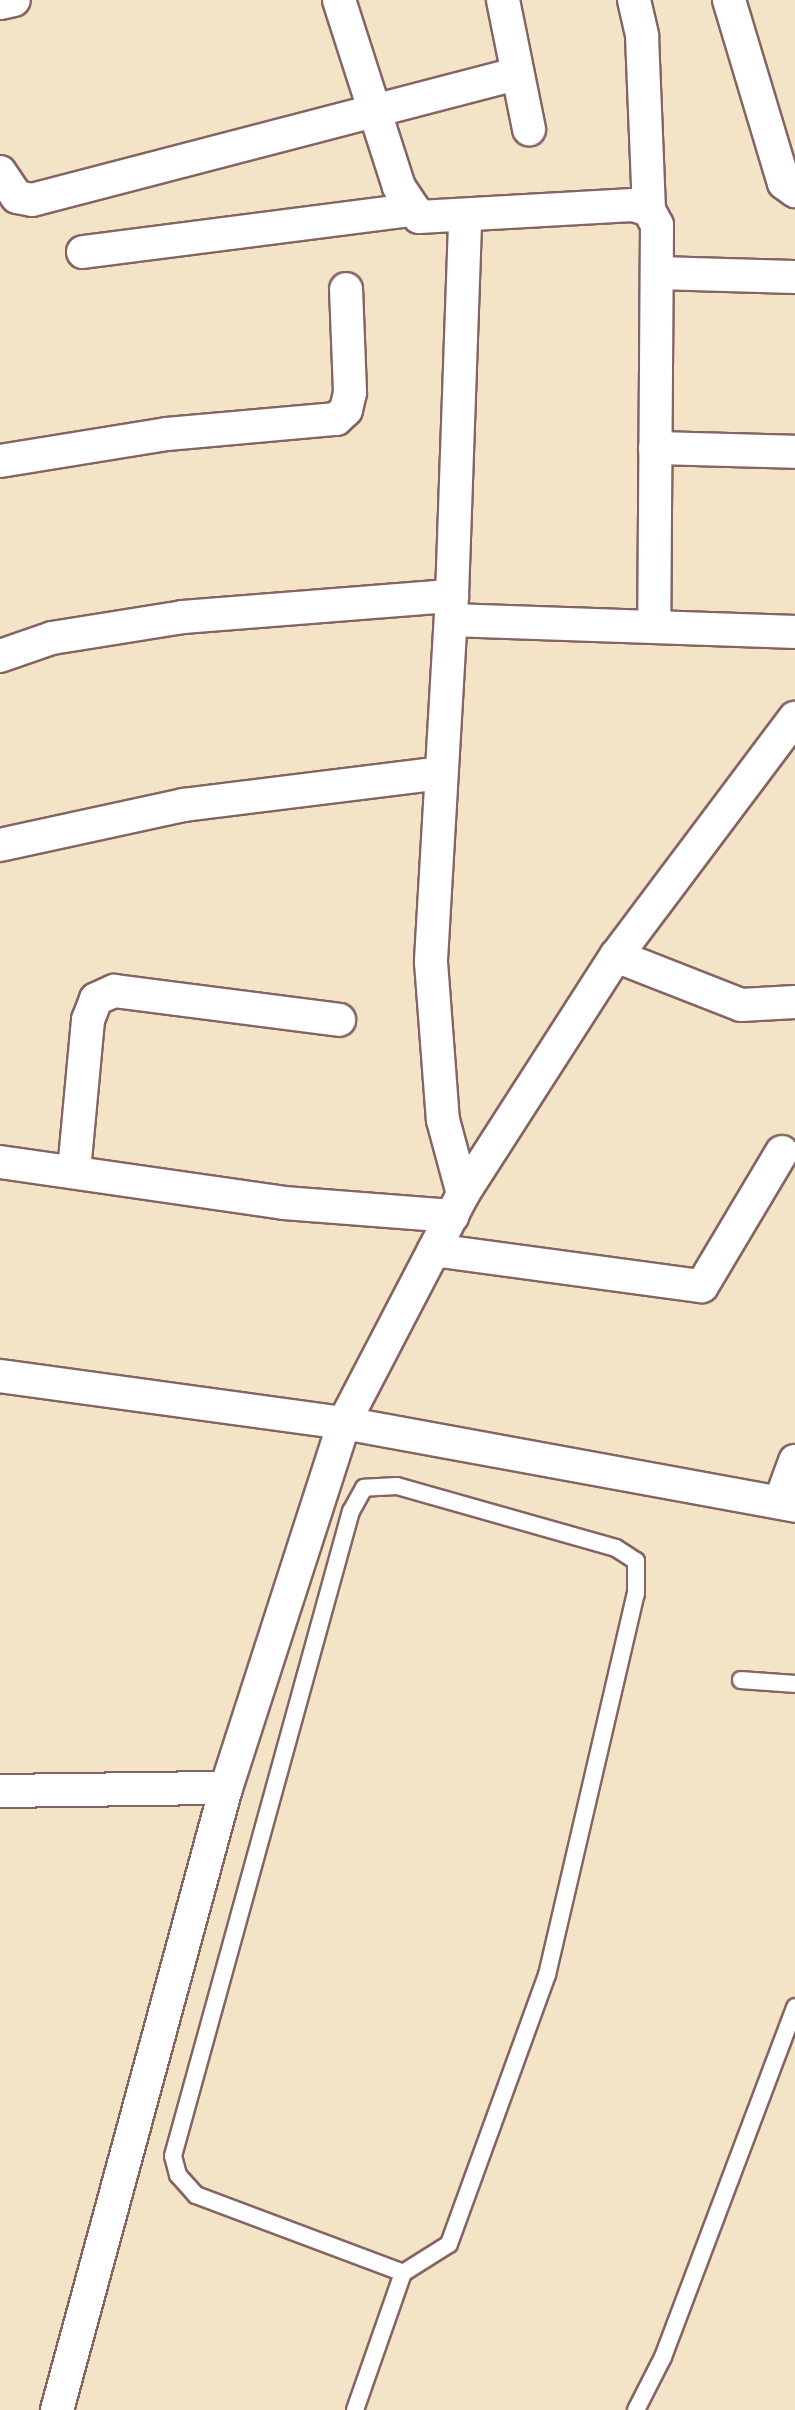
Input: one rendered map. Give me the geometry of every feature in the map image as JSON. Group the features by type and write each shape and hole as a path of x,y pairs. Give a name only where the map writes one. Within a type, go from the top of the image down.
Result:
{"street":[{"path":"0,3 14,0"},
{"path":"340,0 373,111 409,211"},
{"path":"503,0 528,129"},
{"path":"634,0 642,36 649,210 657,225 654,623"},
{"path":"729,0 784,183 795,191"},
{"path":"0,172 17,197 32,200 516,74"},
{"path":"83,252 409,211 434,220 633,205 649,210"},
{"path":"457,1205 443,1120 431,962 452,608 465,218"},
{"path":"657,273 795,278"},
{"path":"0,461 167,434 336,419 346,410 350,392 346,289"},
{"path":"655,448 795,452"},
{"path":"0,656 52,638 183,617 452,608 795,632"},
{"path":"57,2410 226,1788 344,1423 457,1205 616,956 792,728"},
{"path":"0,845 184,805 441,773"},
{"path":"616,956 741,1005 795,1002"},
{"path":"74,1171 88,1020 96,999 114,991 339,1020"},
{"path":"434,1250 702,1286 782,1152"},
{"path":"0,1162 284,1203 457,1205"},
{"path":"0,1377 344,1423 788,1504 795,1461"},
{"path":"0,1791 226,1788"}],"lane":[{"path":"355,2410 403,2273 449,2244 547,1975 636,1594 636,1561 616,1548 397,1486 364,1488 351,1511 173,2156 178,2175 196,2195 403,2273"},
{"path":"741,1680 795,1684"},
{"path":"636,2410 663,2357 795,2007"}]}
